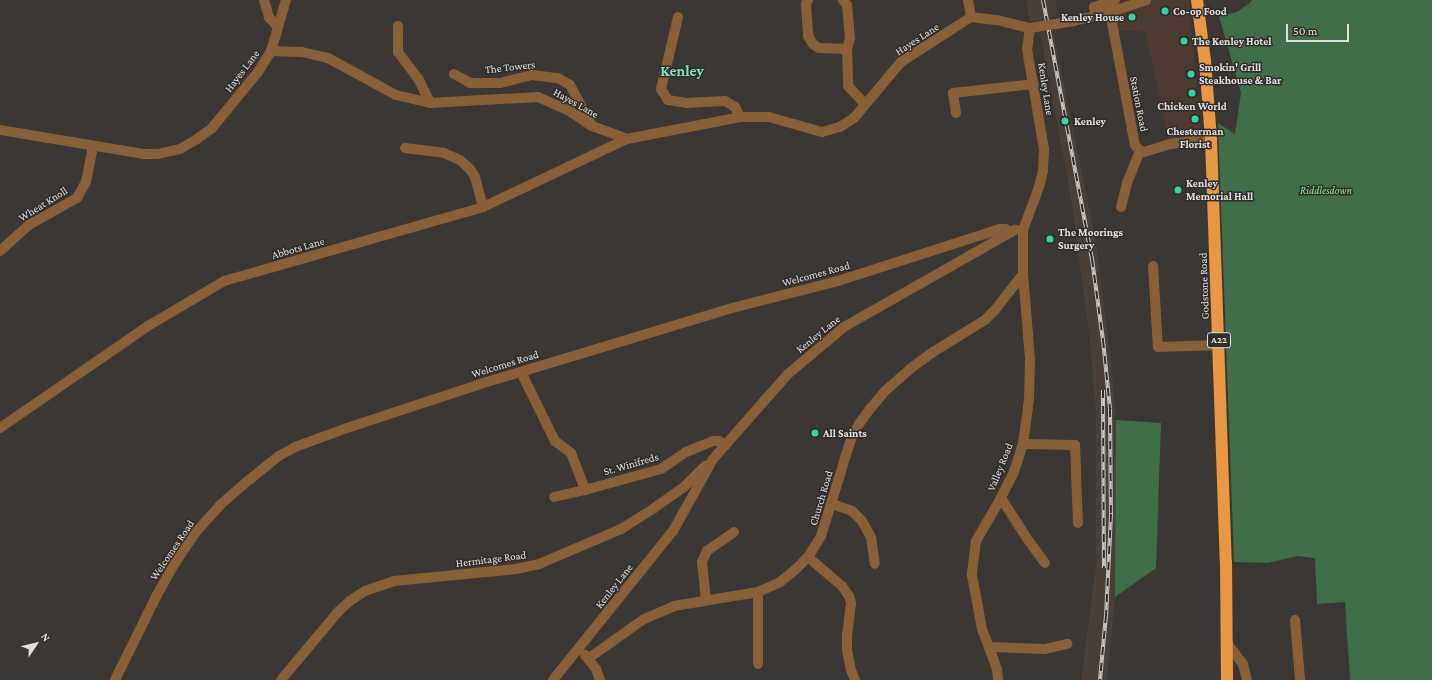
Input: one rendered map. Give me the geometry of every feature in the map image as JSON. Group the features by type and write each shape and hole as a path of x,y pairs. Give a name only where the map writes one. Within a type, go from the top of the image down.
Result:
{"highway":[{"name":"Godstone Road","path":"1197,0 1206,61 1211,139 1219,345 1228,680"}],"street":[{"path":"264,0 269,17 274,23 279,25"},
{"path":"271,51 286,0"},
{"path":"808,0 806,4 808,36 813,44 818,48 847,49"},
{"path":"843,0 847,5 850,38 847,49 848,86 865,104"},
{"path":"968,0 971,17 997,20 1030,28 1096,16 1146,0"},
{"path":"1096,16 1094,7 1115,0"},
{"name":"Station Road","path":"1110,12 1135,145 1140,151"},
{"path":"678,17 661,89 668,100 686,103 725,101 735,107 740,117"},
{"name":"Hayes Lane","path":"0,130 143,154 158,154 180,149 197,140 212,128 258,72 271,51 302,52 328,58 396,95 430,103 538,97 571,112 592,126 627,139 740,117 770,117 822,132 840,127 854,118 901,62 971,17"},
{"path":"398,26 398,52 420,80 430,103"},
{"name":"Kenley Lane","path":"553,680 579,650 673,531 713,459 788,374 844,327 1011,232 1023,230 1036,197 1043,171 1044,149 1028,49 1030,28"},
{"name":"The Towers","path":"454,74 470,83 500,83 532,75 558,78 570,85 592,126"},
{"path":"956,113 953,93 1034,84"},
{"name":"Abbots Lane","path":"0,428 148,326 224,281 483,207 627,139"},
{"path":"1121,207 1127,182 1140,151 1144,152 1170,144 1211,139"},
{"name":"Wheat Knoll","path":"0,251 30,225 77,198 86,182 93,146"},
{"path":"405,148 444,153 460,160 475,177 483,207"},
{"name":"Welcomes Road","path":"115,680 157,595 175,563 196,532 220,505 279,456 295,447 346,428 521,372 732,308 838,281 1000,229 1006,229 1011,232"},
{"name":"Valley Road","path":"998,680 997,669 980,622 972,575 976,541 1014,472 1023,444 1029,400 1030,366 1023,274 1023,230"},
{"path":"1153,266 1158,347 1219,345"},
{"name":"Church Road","path":"589,658 644,619 674,606 758,592 780,582 808,557 821,536 851,439 859,424 885,391 933,352 985,320 995,310 1023,274"},
{"path":"521,372 555,441 571,453 585,490"},
{"name":"St. Winifreds","path":"554,497 661,469 686,452 713,441 726,445"},
{"path":"1023,444 1075,445 1078,522"},
{"name":"Hermitage Road","path":"281,680 338,612 350,601 365,592 394,582 516,569 539,564 621,529 684,487 713,459"},
{"path":"1001,498 1045,563"},
{"path":"832,504 852,511 862,521 871,537 875,564"},
{"path":"706,600 702,562 707,551 734,532"},
{"path":"808,557 842,586 849,596 851,604 847,634 847,650 851,670 856,680"},
{"path":"758,592 758,664"},
{"path":"1295,620 1300,680"},
{"path":"1227,643 1243,664 1247,680"},
{"path":"989,647 1045,649 1067,644"},
{"path":"579,650 589,658 596,669 600,680"}],"shaded area":[{"path":"1026,0 1055,0 1059,15 1030,22"},
{"path":"1151,0 1189,0 1201,137 1169,140 1145,30 1120,31 1119,12"},
{"path":"1053,30 1096,242 1111,360 1116,420 1115,597 1107,680 1081,680 1096,565 1096,414 1090,343 1072,204 1040,33"}],"green space":[{"name":"Riddlesdown","path":"1252,0 1432,0 1432,680 1350,680 1345,602 1317,604 1315,558 1297,556 1268,563 1234,562 1218,123 1235,134 1241,93 1219,16 1237,12"},
{"path":"1116,420 1161,423 1156,568 1115,597"}],"railway":[{"path":"1043,0 1092,259 1103,340 1110,409 1111,514 1106,615 1100,680"},
{"path":"1103,390 1104,568"}],"place":[{"name":"Co-op Food","path":"1165,11"},
{"name":"Kenley House","path":"1132,17"},
{"name":"The Kenley Hotel","path":"1184,41"},
{"name":"Smokin' Grill Steakhouse & Bar","path":"1191,74"},
{"name":"Chicken World","path":"1192,93"},
{"name":"Chesterman Florist","path":"1195,119"},
{"name":"Kenley","path":"1065,121"},
{"name":"Kenley Memorial Hall","path":"1178,190"},
{"name":"The Moorings Surgery","path":"1050,239"},
{"name":"All Saints","path":"815,433"}],"district":[{"name":"Kenley","path":"682,72"}]}
